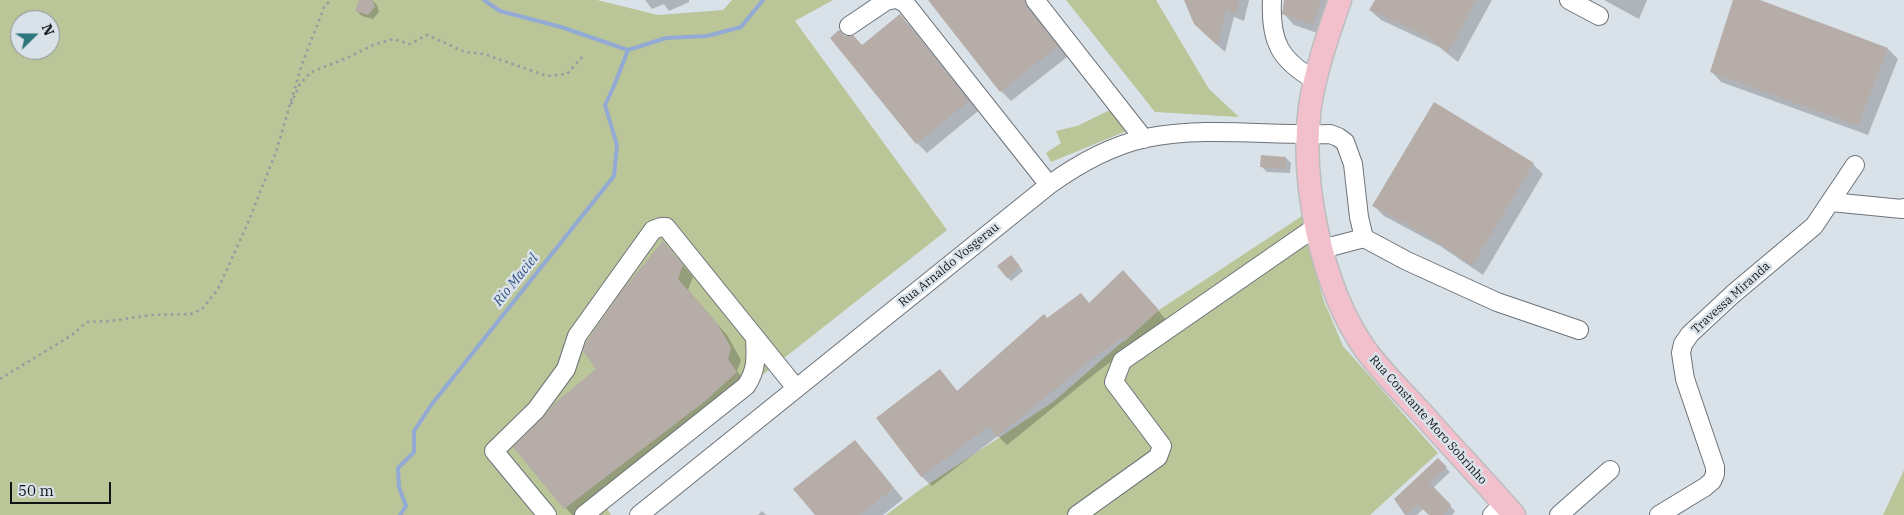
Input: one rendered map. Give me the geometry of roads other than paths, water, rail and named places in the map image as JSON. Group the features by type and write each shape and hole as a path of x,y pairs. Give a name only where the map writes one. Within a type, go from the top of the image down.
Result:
{"main road":[{"name":"Rua Constante Moro Sobrinho","path":"1340,0 1315,80 1310,107 1308,135 1311,196 1322,249 1334,291 1365,350 1504,511"}],"street":[{"path":"849,26 886,0 891,0"},
{"path":"899,0 905,3 1044,178"},
{"path":"1036,0 1144,139"},
{"path":"1272,0 1272,31 1280,52 1302,72 1315,80"},
{"path":"1569,0 1599,16"},
{"name":"Rua Arnaldo Vosgerau","path":"639,515 796,388 1044,178 1071,169 1095,156 1144,139 1178,133 1213,131 1308,135 1330,134 1338,136 1346,142 1352,164 1359,217 1364,238"},
{"name":"Travessa Miranda","path":"1659,515 1705,487 1712,481 1715,474 1713,457 1685,379 1681,353 1683,344 1690,334 1732,294 1814,226 1855,165"},
{"path":"1831,202 1904,208"},
{"path":"547,515 494,451 536,410 566,369 578,336 653,230 661,226 666,227 796,388"},
{"path":"1077,515 1158,457 1162,446 1114,382 1122,361 1317,226"},
{"path":"1322,249 1364,238 1407,261 1497,302 1579,330"},
{"path":"584,515 746,386 753,376 755,338"},
{"path":"1559,515 1610,470"}],"waterway":[{"name":"Rio Maciel","path":"484,0 500,11 561,27 628,50 666,38 707,36 741,27 763,0"},
{"name":"Rio Maciel","path":"400,515 406,506 399,487 398,468 414,452 414,431 432,404 614,176 617,145 605,105 628,50"}]}
